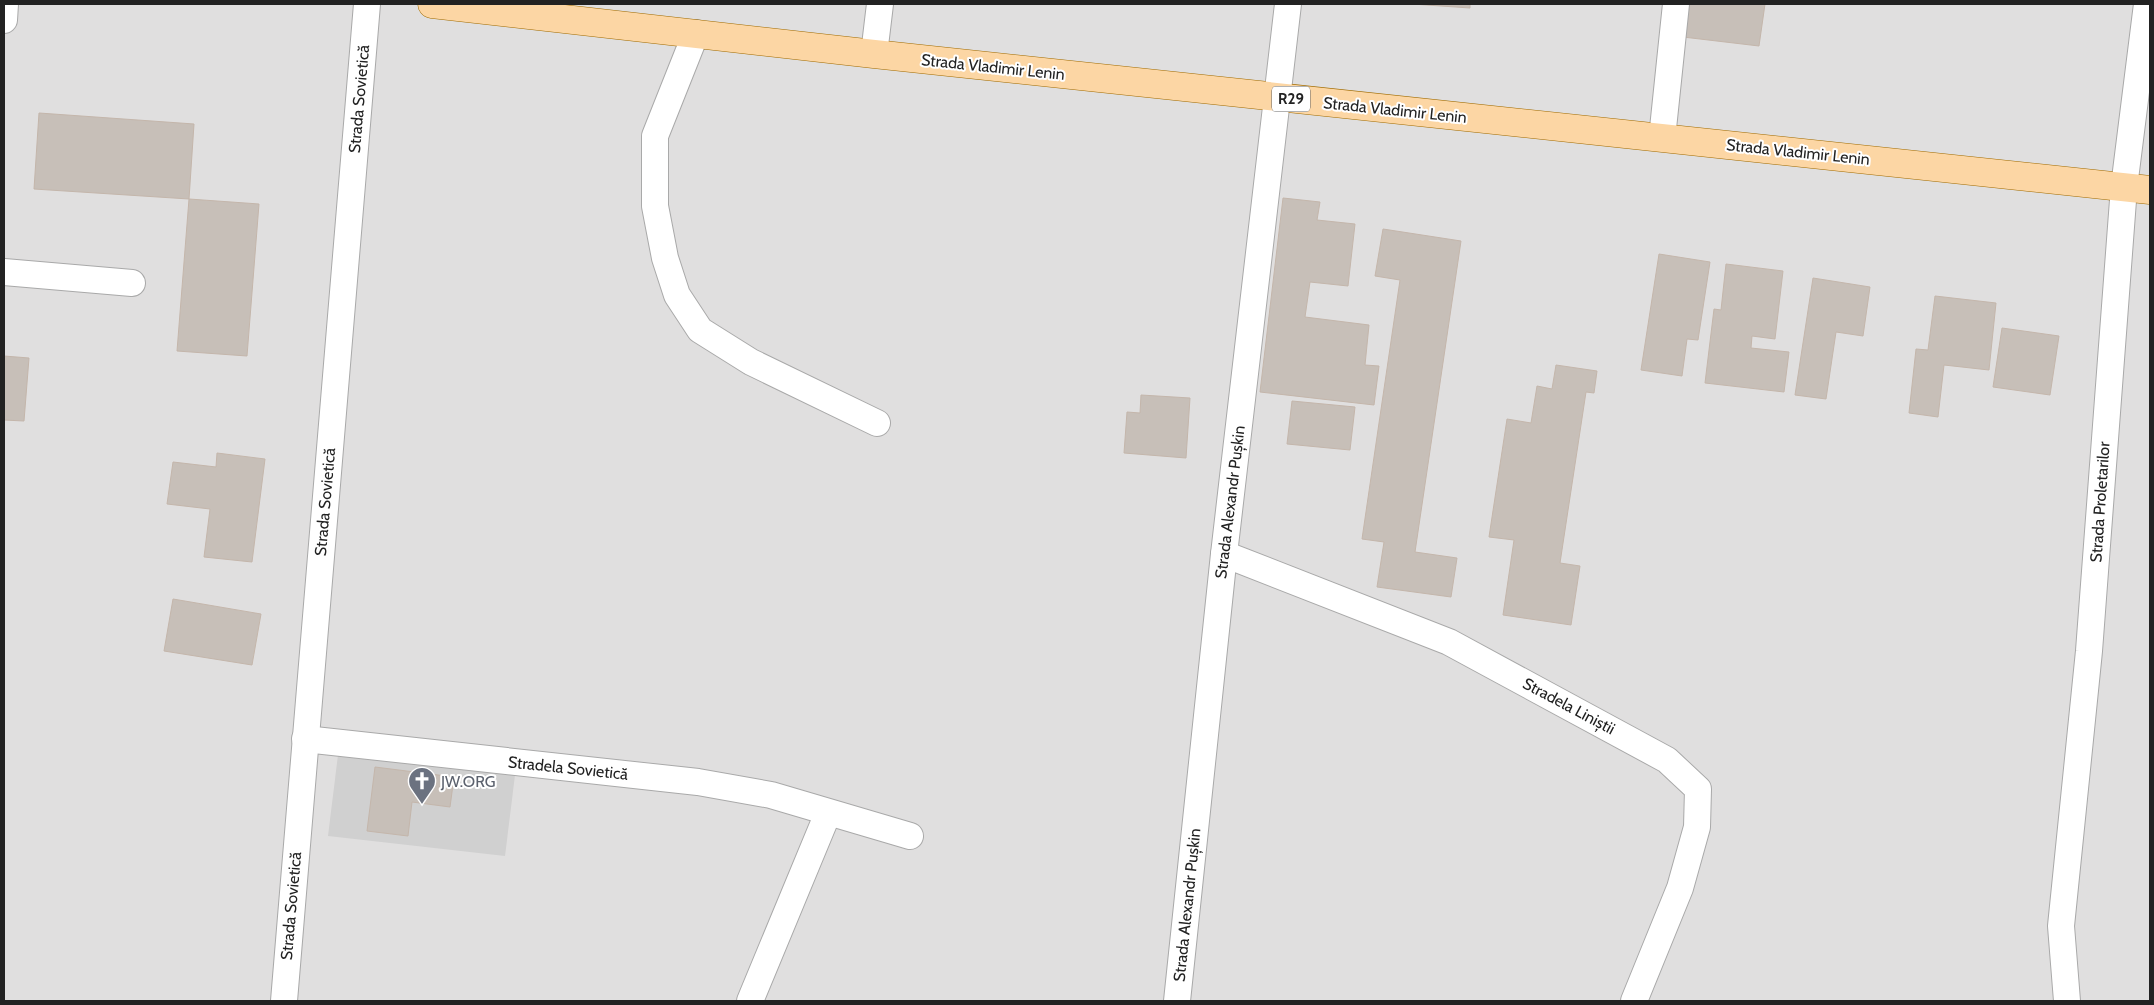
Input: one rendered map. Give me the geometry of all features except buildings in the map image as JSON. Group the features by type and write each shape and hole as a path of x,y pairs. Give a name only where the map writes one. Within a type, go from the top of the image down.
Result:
{"main road":[{"name":"Strada Vladimir Lenin","path":"432,4 1278,98 2150,190"}],"street":[{"path":"4,20 5,4"},
{"name":"Strada Sovietică","path":"284,1001 304,739 367,4"},
{"path":"874,54 880,4"},
{"name":"Strada Alexandr Pușkin","path":"1177,1001 1224,554 1288,4"},
{"path":"1662,138 1676,4"},
{"name":"Strada Proletarilor","path":"2067,1001 2061,926 2090,651 2124,186 2147,4"},
{"path":"696,33 656,136 655,206 665,258 677,295 700,330 751,362 877,422"},
{"path":"4,272 132,283"},
{"name":"Stradela Liniștii","path":"1224,554 1449,642 1667,760 1698,789 1697,827 1680,888 1634,1001"},
{"name":"Stradela Sovietică","path":"304,739 698,782 771,795 910,836"},
{"path":"750,1001 828,813"}],"shaded area":[{"path":"4,4 2150,4 2150,1001 4,1001"},
{"name":"JW.ORG","path":"338,755 515,775 505,856 328,836"}],"place":[{"name":"JW.ORG","path":"422,805"}]}
